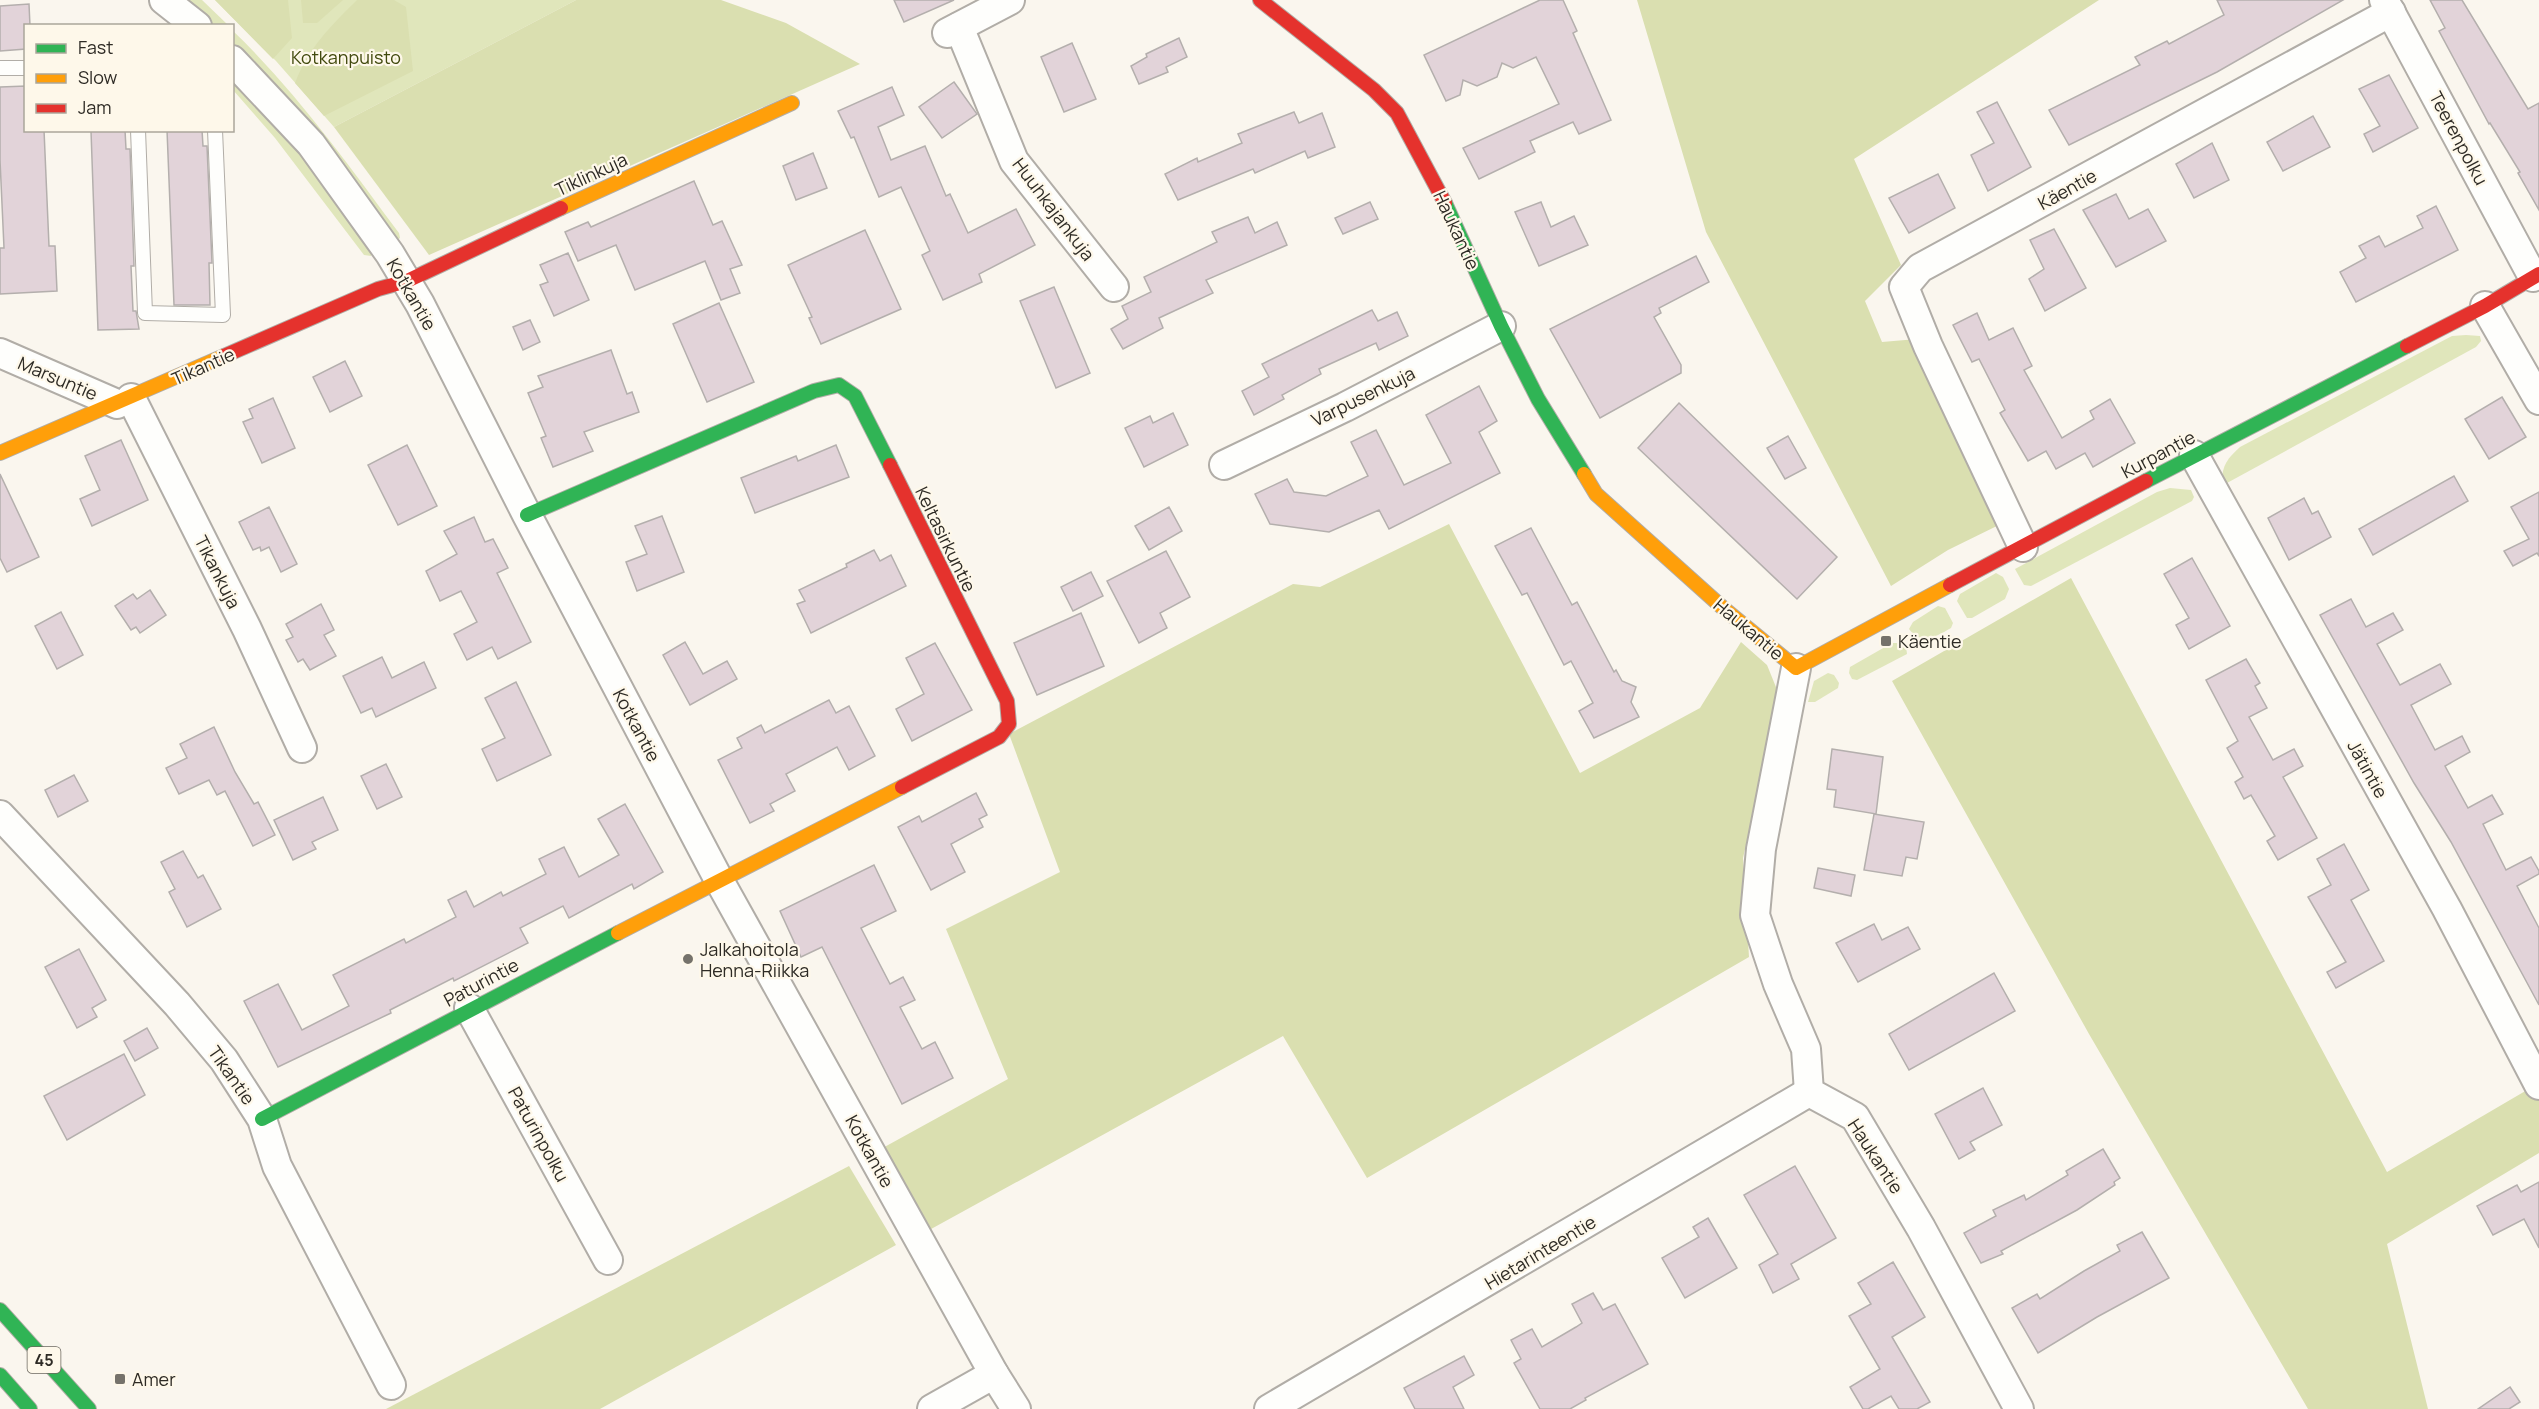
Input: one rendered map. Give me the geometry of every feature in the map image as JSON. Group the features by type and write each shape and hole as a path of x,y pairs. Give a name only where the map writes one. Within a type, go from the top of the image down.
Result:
{"street":[{"path":"164,0 194,24"},
{"name":"Huuhkajankuja","path":"1010,0 953,30 1014,161 1114,287"},
{"name":"Haukantie","path":"1260,0 1374,90 1396,113 1444,202 1501,326 1538,399 1596,494 1715,601 1796,668 1761,849 1755,915 1779,984 1806,1049 1809,1092 1855,1117 1921,1228 2014,1407"},
{"name":"Teerenpolku","path":"2388,6 2536,276"},
{"name":"Käentie","path":"2023,547 2003,500 1928,346 1904,287 1920,268 2388,6"},
{"name":"Kotkantie","path":"234,62 310,144 407,281 720,882 994,1374 1016,1409"},
{"name":"Tiklinkuja","path":"407,281 620,180 792,103"},
{"name":"Kurpantie","path":"1796,668 2194,456 2485,306 2536,276"},
{"name":"Tikantie","path":"0,453 378,289 407,281"},
{"path":"2485,306 2539,400"},
{"name":"Varpusenkuja","path":"1224,465 1501,326"},
{"name":"Marsuntie","path":"0,353 124,401"},
{"name":"Keltasirkuntie","path":"527,515 814,391 839,386 855,396 1007,701 1009,723 999,737 720,882"},
{"name":"Tikankuja","path":"124,401 247,629 302,748"},
{"name":"Jätintie","path":"2194,456 2446,909 2539,1085"},
{"name":"Tikantie","path":"0,815 177,1004 224,1060 262,1119 277,1166 391,1385"},
{"name":"Paturintie","path":"262,1119 469,1008 720,882"},
{"name":"Paturinpolku","path":"469,1008 608,1260"},
{"name":"Hietarinteentie","path":"1269,1409 1809,1092"},
{"name":"45","path":"0,1310 89,1409"},
{"path":"932,1409 994,1374"},
{"name":"45","path":"0,1375 30,1409"}],"lane":[{"path":"0,68 24,68"},
{"path":"138,132 145,313 223,315 215,132"}],"green space":[{"path":"185,0 202,0 227,24 212,24"},
{"name":"Kotkanpuisto","path":"215,0 576,0 334,127 276,61"},
{"path":"215,0 288,0 292,38 273,59"},
{"path":"301,0 343,0 317,23 303,23"},
{"path":"357,0 394,0 406,7 413,71 324,116 295,83 314,48"},
{"path":"576,0 721,0 786,23 860,64 429,255 334,127"},
{"path":"1637,0 2099,0 1854,159 1901,265 1865,301 1882,342 1917,339 2005,522 1948,550 1891,586 1706,232"},
{"path":"234,32 299,102 399,233 400,238 395,242 245,55 234,45"},
{"path":"234,78 286,136 363,237 371,256 364,255 275,138 234,91"},
{"path":"2452,336 2480,336 2481,341 2476,347 2227,483 2222,481 2226,462 2240,447"},
{"path":"2170,488 2191,490 2194,497 2192,501 2031,586 2024,585 2015,569 2157,492"},
{"path":"1449,524 1580,773 1700,708 1741,642 1767,665 1780,697 1743,858 1749,957 1367,1178 1283,1036 922,1234 879,1150 1008,1079 946,929 1060,872 1009,734 1293,584 1320,587"},
{"path":"1996,573 2003,577 2009,589 2005,599 1972,618 1967,618 1957,601 1960,594"},
{"path":"2071,578 2387,1172 2539,1083 2539,1153 2387,1244 2428,1409 2308,1409 2089,1034 1892,681"},
{"path":"1938,606 1945,608 1953,623 1951,628 1929,638 1919,637 1909,629 1913,622"},
{"path":"1892,643 1906,646 1907,654 1857,680 1852,679 1849,673 1850,667"},
{"path":"1828,673 1834,675 1839,683 1838,688 1815,702 1808,702 1814,681"},
{"path":"849,1166 896,1245 600,1409 386,1409"}],"building":[{"path":"894,0 954,0 904,22"},
{"path":"1540,0 1563,0 1577,31 1573,33 1611,120 1579,134 1573,122 1530,141 1535,152 1479,179 1463,148 1559,104 1536,57 1513,68 1502,63 1497,77 1477,86 1463,80 1460,95 1446,101 1424,55"},
{"path":"2217,0 2343,0 2217,72 2069,145 2049,110 2140,65 2135,57 2167,41 2169,44 2224,15"},
{"path":"2430,0 2462,0 2528,109 2539,103 2539,210 2518,173 2520,172 2489,124 2439,31 2445,28"},
{"path":"29,4 30,24 24,24 24,49 0,51 0,6"},
{"path":"1179,38 1187,57 1166,67 1168,72 1139,84 1131,66 1147,57 1146,54"},
{"path":"1072,43 1096,99 1064,112 1041,57"},
{"path":"2389,75 2418,128 2373,152 2364,134 2380,126 2359,89"},
{"path":"954,82 977,114 942,138 919,107"},
{"path":"24,86 24,132 44,132 49,246 55,246 57,291 0,294 0,248 4,248 0,160 0,87"},
{"path":"892,87 904,115 878,127 891,160 925,146 946,196 950,194 968,233 1016,209 1035,245 979,274 982,282 943,300 922,255 930,251 901,187 879,197 854,137 851,138 838,111"},
{"path":"1997,102 2031,167 1988,191 1971,155 1994,143 1977,112"},
{"path":"1294,112 1299,123 1322,113 1335,147 1308,158 1305,151 1255,173 1253,169 1178,200 1165,174 1197,158 1198,162 1242,143 1238,134"},
{"path":"2313,116 2330,147 2283,171 2267,142"},
{"path":"91,132 125,132 126,149 130,149 134,266 131,266 133,311 136,311 139,329 98,330"},
{"path":"167,132 202,132 203,146 207,146 212,263 209,263 210,305 174,305"},
{"path":"2212,143 2229,180 2194,198 2176,164"},
{"path":"813,153 827,188 796,200 783,166"},
{"path":"1938,174 1955,208 1909,233 1889,198"},
{"path":"694,181 713,225 722,221 742,265 730,269 740,293 721,300 705,261 635,290 616,245 578,261 565,232 588,222 591,227"},
{"path":"2116,194 2129,219 2148,209 2166,241 2116,267 2083,210"},
{"path":"1370,202 1378,219 1343,234 1335,218"},
{"path":"1541,202 1551,227 1574,216 1588,245 1539,266 1515,212"},
{"path":"2436,206 2458,250 2356,302 2340,272 2366,258 2359,246 2379,236 2385,247 2423,228 2417,216"},
{"path":"1248,217 1255,233 1277,222 1287,245 1206,280 1213,293 1159,318 1163,328 1123,349 1111,329 1128,319 1122,306 1151,292 1144,277 1217,242 1212,232"},
{"path":"2054,229 2086,288 2045,311 2029,279 2044,269 2030,240"},
{"path":"865,230 901,309 821,344 809,318 812,317 788,265"},
{"path":"568,253 589,300 554,316 540,285 548,282 540,265"},
{"path":"1696,256 1709,282 1659,308 1661,313 1654,317 1681,365 1681,373 1600,418 1550,329"},
{"path":"1054,287 1090,373 1056,388 1020,301"},
{"path":"719,303 754,382 707,402 673,324"},
{"path":"1372,310 1378,321 1397,312 1408,336 1379,350 1376,343 1319,369 1321,374 1282,395 1284,399 1254,415 1242,391 1269,377 1262,364"},
{"path":"1977,313 1989,340 2013,328 2032,366 2024,370 2062,438 2094,419 2090,411 2110,399 2135,443 2093,467 2085,453 2056,469 2046,451 2028,461 2000,413 2005,410 1979,359 1972,362 1953,325"},
{"path":"530,320 540,342 523,350 513,327"},
{"path":"611,350 627,394 632,392 639,412 584,432 593,451 553,467 541,438 546,436 528,393 543,387 538,376"},
{"path":"345,361 362,396 330,412 313,377"},
{"path":"1479,386 1497,421 1479,432 1500,473 1389,529 1379,510 1329,532 1270,524 1255,494 1287,479 1294,492 1326,496 1368,476 1351,442 1376,430 1404,485 1451,463 1426,415"},
{"path":"2502,397 2526,437 2489,459 2465,419"},
{"path":"273,398 295,448 262,463 243,422 253,418 249,409"},
{"path":"1679,403 1837,557 1797,599 1638,448"},
{"path":"1173,413 1188,445 1144,467 1125,428 1150,416 1153,423"},
{"path":"1788,436 1806,468 1785,479 1767,448"},
{"path":"121,440 148,500 92,526 80,499 100,490 85,456"},
{"path":"407,445 437,506 398,525 368,465"},
{"path":"836,445 849,477 755,513 741,478 796,456 798,461"},
{"path":"0,474 39,557 7,572 0,558"},
{"path":"2454,476 2468,501 2373,555 2359,529"},
{"path":"2539,492 2539,556 2537,553 2513,566 2504,551 2529,539 2511,507"},
{"path":"2304,498 2312,514 2318,511 2331,537 2289,560 2268,518"},
{"path":"269,507 297,564 281,572 269,547 261,551 260,547 253,550 239,522"},
{"path":"1169,507 1182,531 1149,550 1135,526"},
{"path":"662,516 684,572 637,591 626,562 647,554 635,526"},
{"path":"474,517 485,542 493,539 508,568 497,573 531,642 498,659 492,647 467,660 454,634 477,622 461,591 440,601 426,571 457,554 444,531"},
{"path":"1531,528 1572,605 1577,602 1614,672 1616,670 1622,681 1636,687 1631,702 1639,717 1594,738 1579,711 1593,703 1571,661 1564,665 1527,593 1522,595 1495,546"},
{"path":"874,550 880,561 891,555 906,586 811,633 797,604 805,601 799,590 847,567 846,564"},
{"path":"1166,551 1190,597 1160,613 1167,628 1139,643 1107,581"},
{"path":"2192,558 2230,626 2189,649 2176,625 2189,618 2164,574"},
{"path":"1091,572 1103,596 1073,611 1061,587"},
{"path":"150,590 166,615 140,633 136,627 131,630 115,606 133,594 137,599"},
{"path":"2351,599 2366,627 2393,613 2403,630 2377,644 2400,685 2440,664 2451,684 2411,705 2435,750 2462,736 2470,752 2445,766 2468,808 2492,795 2503,814 2483,824 2506,870 2531,857 2539,871 2539,874 2517,886 2539,928 2539,1005 2451,842 2414,783 2320,615"},
{"path":"321,604 334,630 324,635 336,656 310,670 303,659 298,662 286,640 293,637 286,624"},
{"path":"61,612 83,655 57,669 35,626"},
{"path":"1081,613 1104,666 1037,695 1014,643"},
{"path":"685,642 703,674 727,661 737,679 690,705 663,655"},
{"path":"935,643 972,710 912,741 896,709 924,694 906,658"},
{"path":"382,657 392,678 424,662 436,688 376,717 372,708 361,713 343,676"},
{"path":"2246,659 2260,683 2255,686 2267,708 2249,717 2273,760 2294,749 2303,766 2283,777 2317,838 2278,860 2267,841 2275,836 2251,795 2244,799 2235,782 2243,777 2227,748 2238,741 2206,680"},
{"path":"516,682 551,755 497,781 482,749 505,738 485,698"},
{"path":"829,700 836,713 849,706 875,756 849,770 837,747 786,774 795,791 770,804 774,811 750,823 718,760 742,748 737,738 761,725 765,733"},
{"path":"214,727 235,772 254,804 258,802 275,835 253,846 225,791 217,795 209,780 179,794 166,768 187,758 180,744"},
{"path":"1832,749 1883,757 1876,814 1834,807 1836,790 1827,789"},
{"path":"386,764 402,797 377,809 361,776"},
{"path":"74,775 88,801 58,817 45,790"},
{"path":"976,793 987,815 979,819 983,827 951,844 965,872 931,890 898,827 919,816 922,822"},
{"path":"323,797 338,830 312,842 316,849 293,860 274,820"},
{"path":"625,804 663,872 634,889 632,884 569,918 563,906 520,928 528,943 454,981 453,978 390,1010 391,1013 278,1067 244,1001 278,984 302,1030 349,1006 333,975 404,939 406,943 456,917 448,900 466,891 474,907 501,892 503,896 546,874 539,859 564,847 579,877 619,855 598,819"},
{"path":"1874,814 1924,822 1917,859 1906,857 1902,876 1864,870"},
{"path":"2344,844 2369,890 2351,900 2384,961 2336,988 2327,972 2346,962 2308,897 2331,885 2317,859"},
{"path":"183,851 198,878 203,875 221,909 187,927 169,892 175,889 161,862"},
{"path":"874,865 896,911 861,928 890,984 903,977 915,1000 900,1007 922,1049 935,1042 953,1078 902,1104 822,947 801,957 780,911"},
{"path":"1818,868 1855,875 1851,896 1814,888"},
{"path":"1874,924 1882,940 1908,927 1920,949 1858,982 1836,943"},
{"path":"79,949 106,1000 92,1008 97,1017 77,1028 45,967"},
{"path":"1994,973 2015,1011 1909,1070 1889,1034"},
{"path":"147,1028 158,1048 135,1061 124,1041"},
{"path":"124,1054 145,1095 67,1140 44,1096"},
{"path":"1983,1088 2002,1125 1970,1142 1975,1150 1959,1159 1935,1114"},
{"path":"2103,1149 2120,1178 2114,1182 2115,1185 2077,1210 2001,1251 2003,1254 1981,1263 1964,1233 1996,1216 1993,1210 2024,1195 2026,1200 2068,1175 2066,1171"},
{"path":"1795,1166 1836,1238 1791,1264 1799,1279 1773,1293 1759,1265 1778,1254 1744,1195"},
{"path":"2539,1182 2539,1248 2524,1219 2493,1235 2477,1206 2517,1185 2521,1192"},
{"path":"1708,1218 1737,1268 1685,1298 1662,1258 1699,1237 1693,1227"},
{"path":"2142,1232 2169,1278 2097,1317 2038,1353 2012,1308 2037,1294 2040,1299 2120,1251 2117,1245"},
{"path":"1893,1262 1925,1317 1892,1337 1930,1402 1917,1409 1899,1409 1891,1396 1868,1409 1863,1409 1850,1387 1880,1369 1849,1316 1871,1304 1858,1283"},
{"path":"1593,1293 1603,1310 1615,1304 1648,1364 1585,1398 1586,1400 1570,1409 1540,1409 1514,1363 1521,1359 1511,1340 1532,1329 1542,1347 1582,1323 1572,1304"},
{"path":"1464,1356 1474,1375 1453,1387 1464,1409 1415,1409 1404,1388"},
{"path":"2510,1387 2520,1402 2509,1409 2478,1409"}],"traffic: fast":[{"path":"1445,203 1501,326 1538,399 1584,474"},
{"path":"2146,481 2407,346"},
{"path":"527,515 814,391 839,385 855,396 890,465"},
{"path":"262,1119 618,933"},
{"path":"0,1310 89,1409"},
{"path":"0,1375 30,1409"}],"traffic: slow":[{"path":"561,208 792,103"},
{"path":"0,453 224,356"},
{"path":"1584,474 1596,494 1723,608 1796,668 1950,585"},
{"path":"618,933 902,787"}],"traffic: jam":[{"path":"1260,0 1374,90 1397,113 1445,203"},
{"path":"224,356 378,289 407,281 561,208"},
{"path":"2407,346 2485,306 2539,274"},
{"path":"890,465 1007,701 1009,724 999,737 902,787"},
{"path":"1950,585 2146,481"}],"place":[{"name":"Käentie","path":"1886,641"},
{"name":"Jalkahoitola Henna-Riikka","path":"688,959"},
{"name":"Amer","path":"120,1379"}]}
